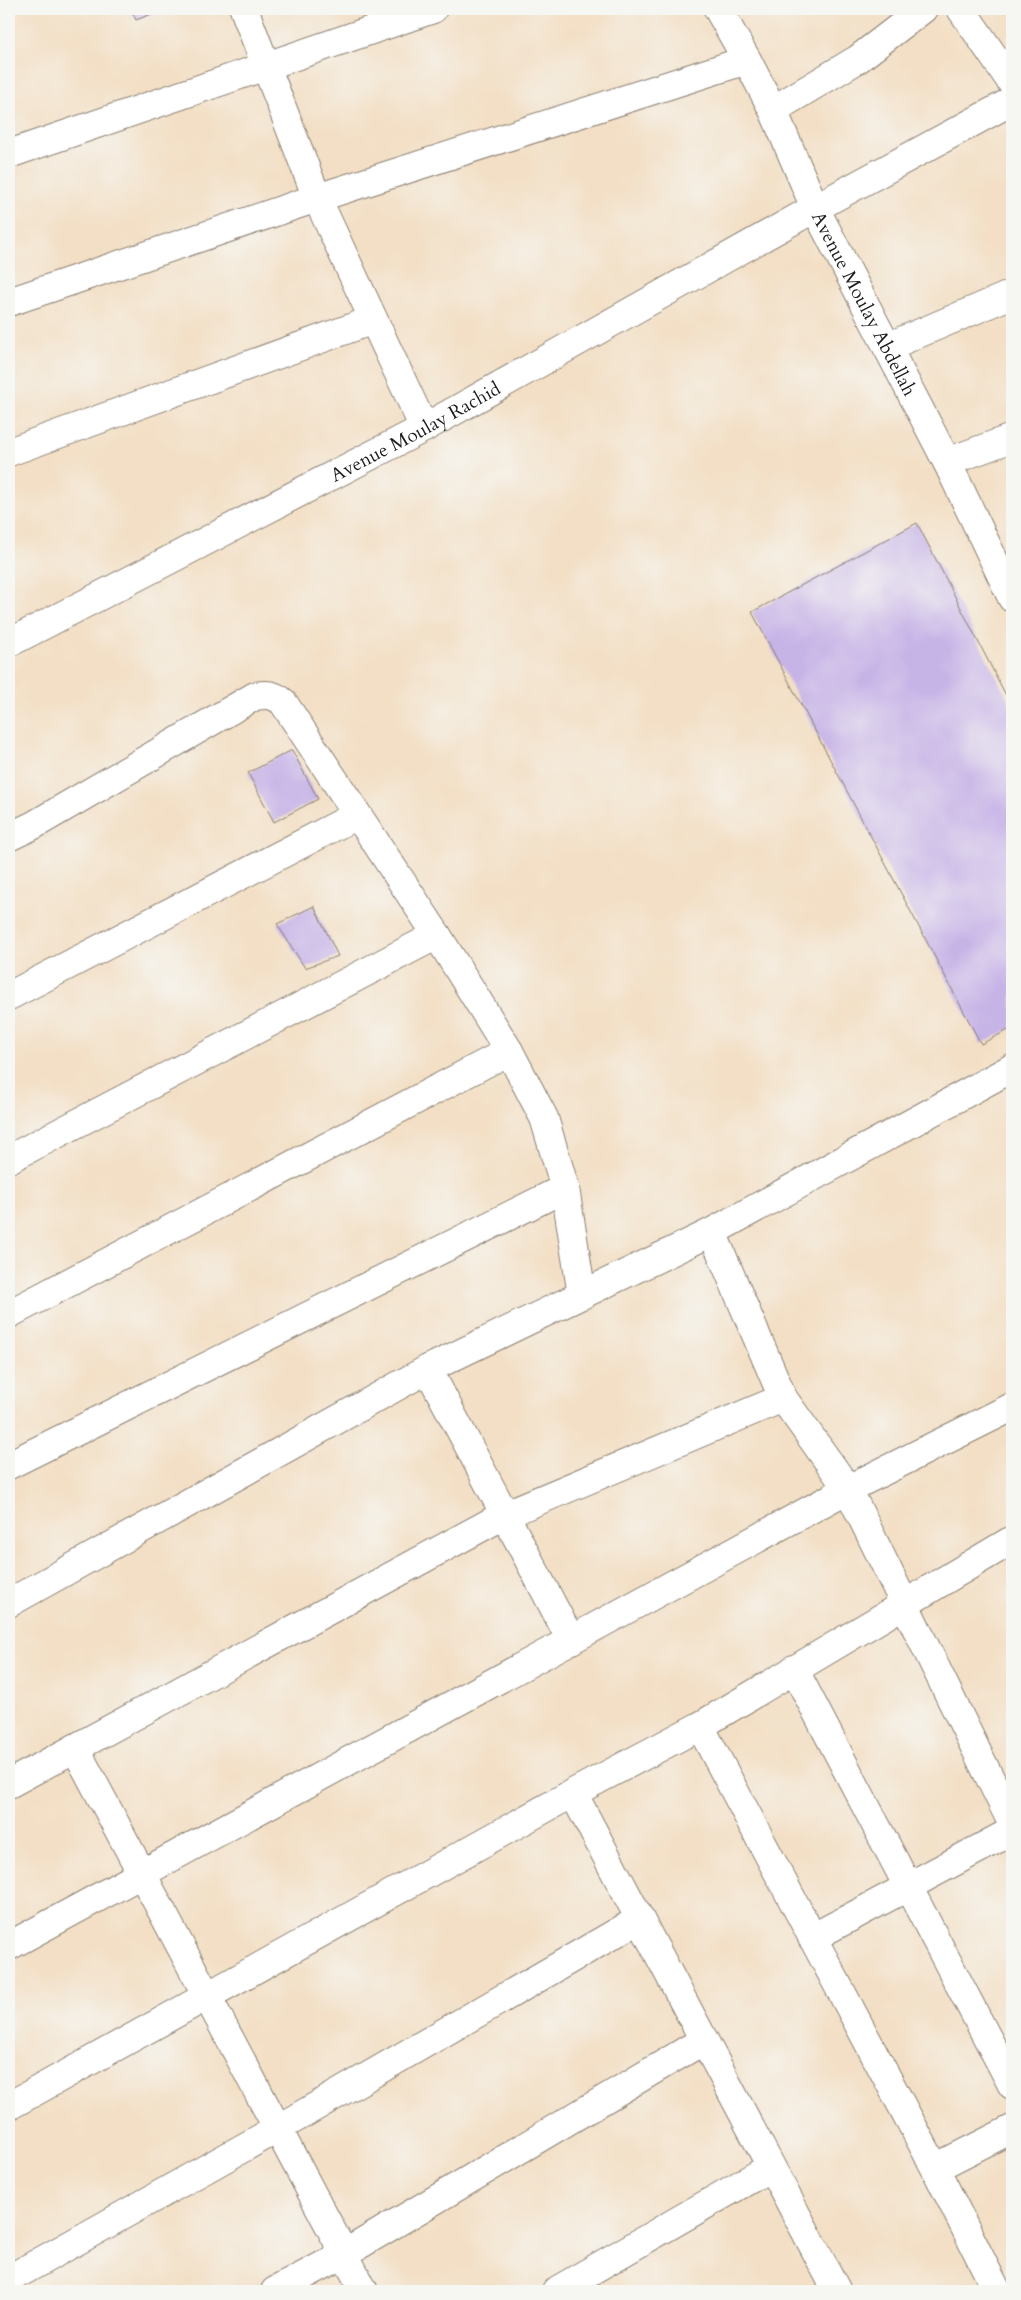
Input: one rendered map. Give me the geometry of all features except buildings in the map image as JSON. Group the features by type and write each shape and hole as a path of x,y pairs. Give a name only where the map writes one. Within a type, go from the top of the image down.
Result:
{"street":[{"path":"244,9 317,198 424,428"},
{"path":"9,154 433,9"},
{"name":"Avenue Moulay Abdellah","path":"718,9 748,60 815,208 947,462 1012,597"},
{"path":"772,110 858,59 923,9"},
{"path":"961,9 1011,101"},
{"path":"9,302 317,198 748,60"},
{"name":"Avenue Moulay Rachid","path":"9,643 424,428 815,208 1011,101"},
{"path":"887,347 1012,294"},
{"path":"9,452 373,320"},
{"path":"947,462 1012,438"},
{"path":"9,837 34,825 255,696 265,694 276,696 283,702 437,935 509,1051 544,1118 565,1188 582,1295"},
{"path":"9,996 357,815"},
{"path":"9,1159 437,935"},
{"path":"9,1314 509,1051"},
{"path":"9,1603 428,1369 712,1232 1012,1068"},
{"path":"9,1465 565,1188"},
{"path":"712,1232 784,1398 848,1489 1012,1823"},
{"path":"428,1369 571,1640"},
{"path":"9,1784 504,1515 784,1398"},
{"path":"9,1946 848,1489 1012,1407"},
{"path":"9,2106 573,1792 700,1726 1012,1540"},
{"path":"794,1669 1012,2085"},
{"path":"700,1726 935,2168 997,2291"},
{"path":"75,1748 206,1998 364,2291"},
{"path":"573,1792 837,2291"},
{"path":"812,1938 1012,1831"},
{"path":"9,2279 277,2129 640,1919"},
{"path":"275,2291 344,2254 704,2040"},
{"path":"935,2168 1012,2129"},
{"path":"556,2291 771,2167"}]}
